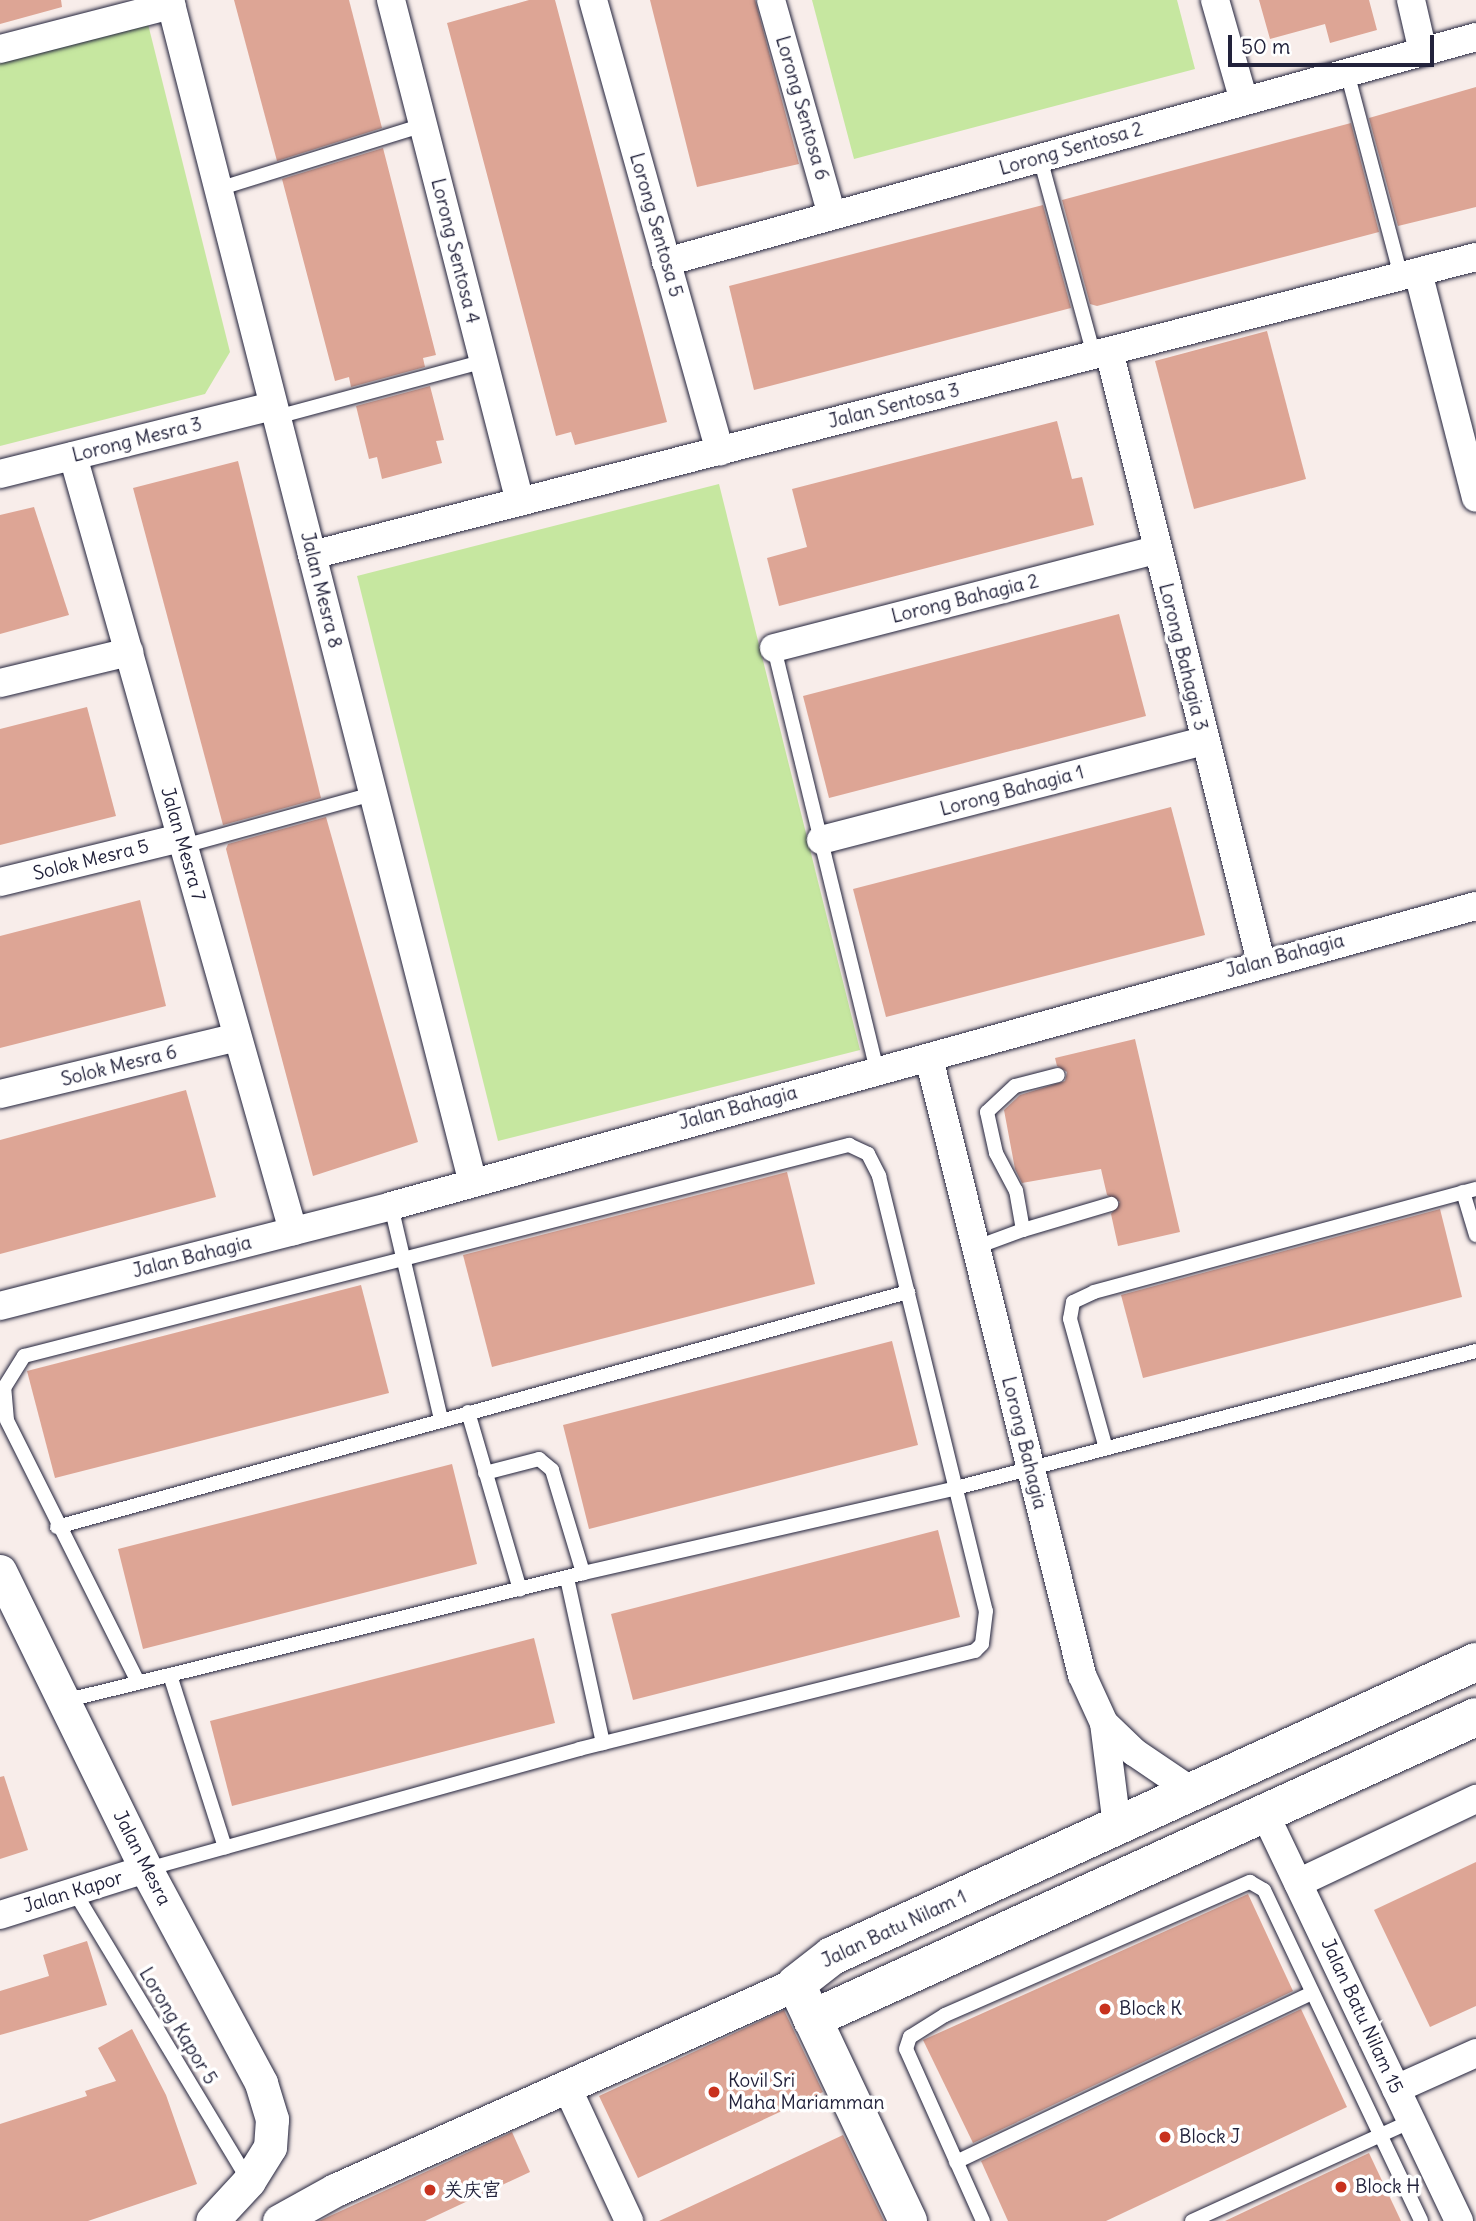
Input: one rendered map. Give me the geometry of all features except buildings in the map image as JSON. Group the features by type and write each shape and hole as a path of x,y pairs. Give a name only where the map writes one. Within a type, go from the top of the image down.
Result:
{"main road":[{"name":"Jalan Batu Nilam 1","path":"796,1984 832,1956 1476,1662"},
{"path":"813,2019 1476,1717"},
{"path":"796,1984 908,2221"}],"street":[{"name":"Lorong Sentosa 4","path":"391,0 520,502"},
{"name":"Lorong Sentosa 5","path":"593,0 720,451"},
{"name":"Lorong Sentosa 6","path":"771,0 832,216"},
{"path":"1215,0 1244,101"},
{"path":"1410,0 1423,52"},
{"path":"0,49 170,3"},
{"name":"Jalan Mesra 8","path":"170,3 472,1180"},
{"name":"Lorong Sentosa 2","path":"666,262 1476,37"},
{"name":"Jalan Sentosa 3","path":"312,555 1476,257"},
{"path":"1409,274 1476,498"},
{"name":"Lorong Bahagia 3","path":"1101,353 1157,550 1203,741 1261,962"},
{"name":"Lorong Mesra 3","path":"0,474 275,411"},
{"name":"Jalan Mesra 7","path":"74,456 293,1231"},
{"name":"Lorong Bahagia 2","path":"774,648 1157,550"},
{"path":"0,683 129,652"},
{"name":"Lorong Bahagia 1","path":"821,840 1203,741"},
{"name":"Solok Mesra 5","path":"0,883 183,842"},
{"name":"Jalan Bahagia","path":"0,1306 391,1206 472,1180 929,1058 1261,962 1476,906"},
{"name":"Solok Mesra 6","path":"0,1094 237,1037"},
{"name":"Lorong Bahagia","path":"929,1058 974,1248 1083,1675 1104,1723 1117,1826"},
{"name":"Jalan Mesra","path":"0,1571 146,1869 261,2083 272,2119 270,2147 248,2181"},
{"path":"1104,1723 1134,1752 1193,1792"},
{"path":"1298,1883 1476,1799"},
{"name":"Jalan Batu Nilam 15","path":"1264,1812 1459,2221"},
{"name":"Jalan Kapor","path":"0,1915 146,1869"},
{"name":"Jalan Batu Nilam 1","path":"279,2221 335,2190 796,1984"},
{"path":"1396,2089 1476,2053"},
{"path":"566,2085 629,2221"},
{"path":"212,2221 248,2181"}],"lane":[{"path":"1347,72 1409,274"},
{"path":"218,189 423,125"},
{"path":"1040,158 1101,353"},
{"path":"275,411 484,361"},
{"path":"774,648 877,1070"},
{"path":"183,842 373,794"},
{"path":"1023,1230 1016,1191 996,1153 987,1112 1014,1086 1058,1075"},
{"path":"138,1682 57,1527 7,1420 4,1388 24,1356 849,1145 868,1154 879,1175 986,1611 986,1635 975,1651 603,1743 146,1869"},
{"path":"1105,1445 1070,1320 1073,1302 1094,1292 1470,1191 1476,1235"},
{"path":"974,1248 1023,1230 1111,1204"},
{"path":"391,1206 441,1419"},
{"path":"57,1527 908,1292"},
{"path":"64,1701 583,1573 956,1489 1105,1445 1476,1351"},
{"path":"468,1412 520,1590"},
{"path":"485,1473 539,1459 552,1470 583,1573"},
{"path":"567,1578 603,1743"},
{"path":"170,1675 225,1847"},
{"path":"983,2221 906,2049 919,2028 1250,1882 1264,1890 1421,2221"},
{"name":"Lorong Kapor 5","path":"74,1891 248,2181"},
{"path":"956,2162 1311,1993"},
{"path":"1192,2221 1411,2121"}],"green space":[{"path":"812,0 1177,0 1195,69 854,159"},
{"path":"148,24 230,352 205,394 0,446 0,62"},
{"path":"719,484 860,1050 498,1141 357,576"}],"place":[{"name":"Block K","path":"1105,2009"},
{"name":"Kovil Sri Maha Mariamman","path":"714,2092"},
{"name":"Block J","path":"1165,2137"},
{"name":"Block H","path":"1341,2187"},
{"name":"关庆宫","path":"430,2190"}]}
